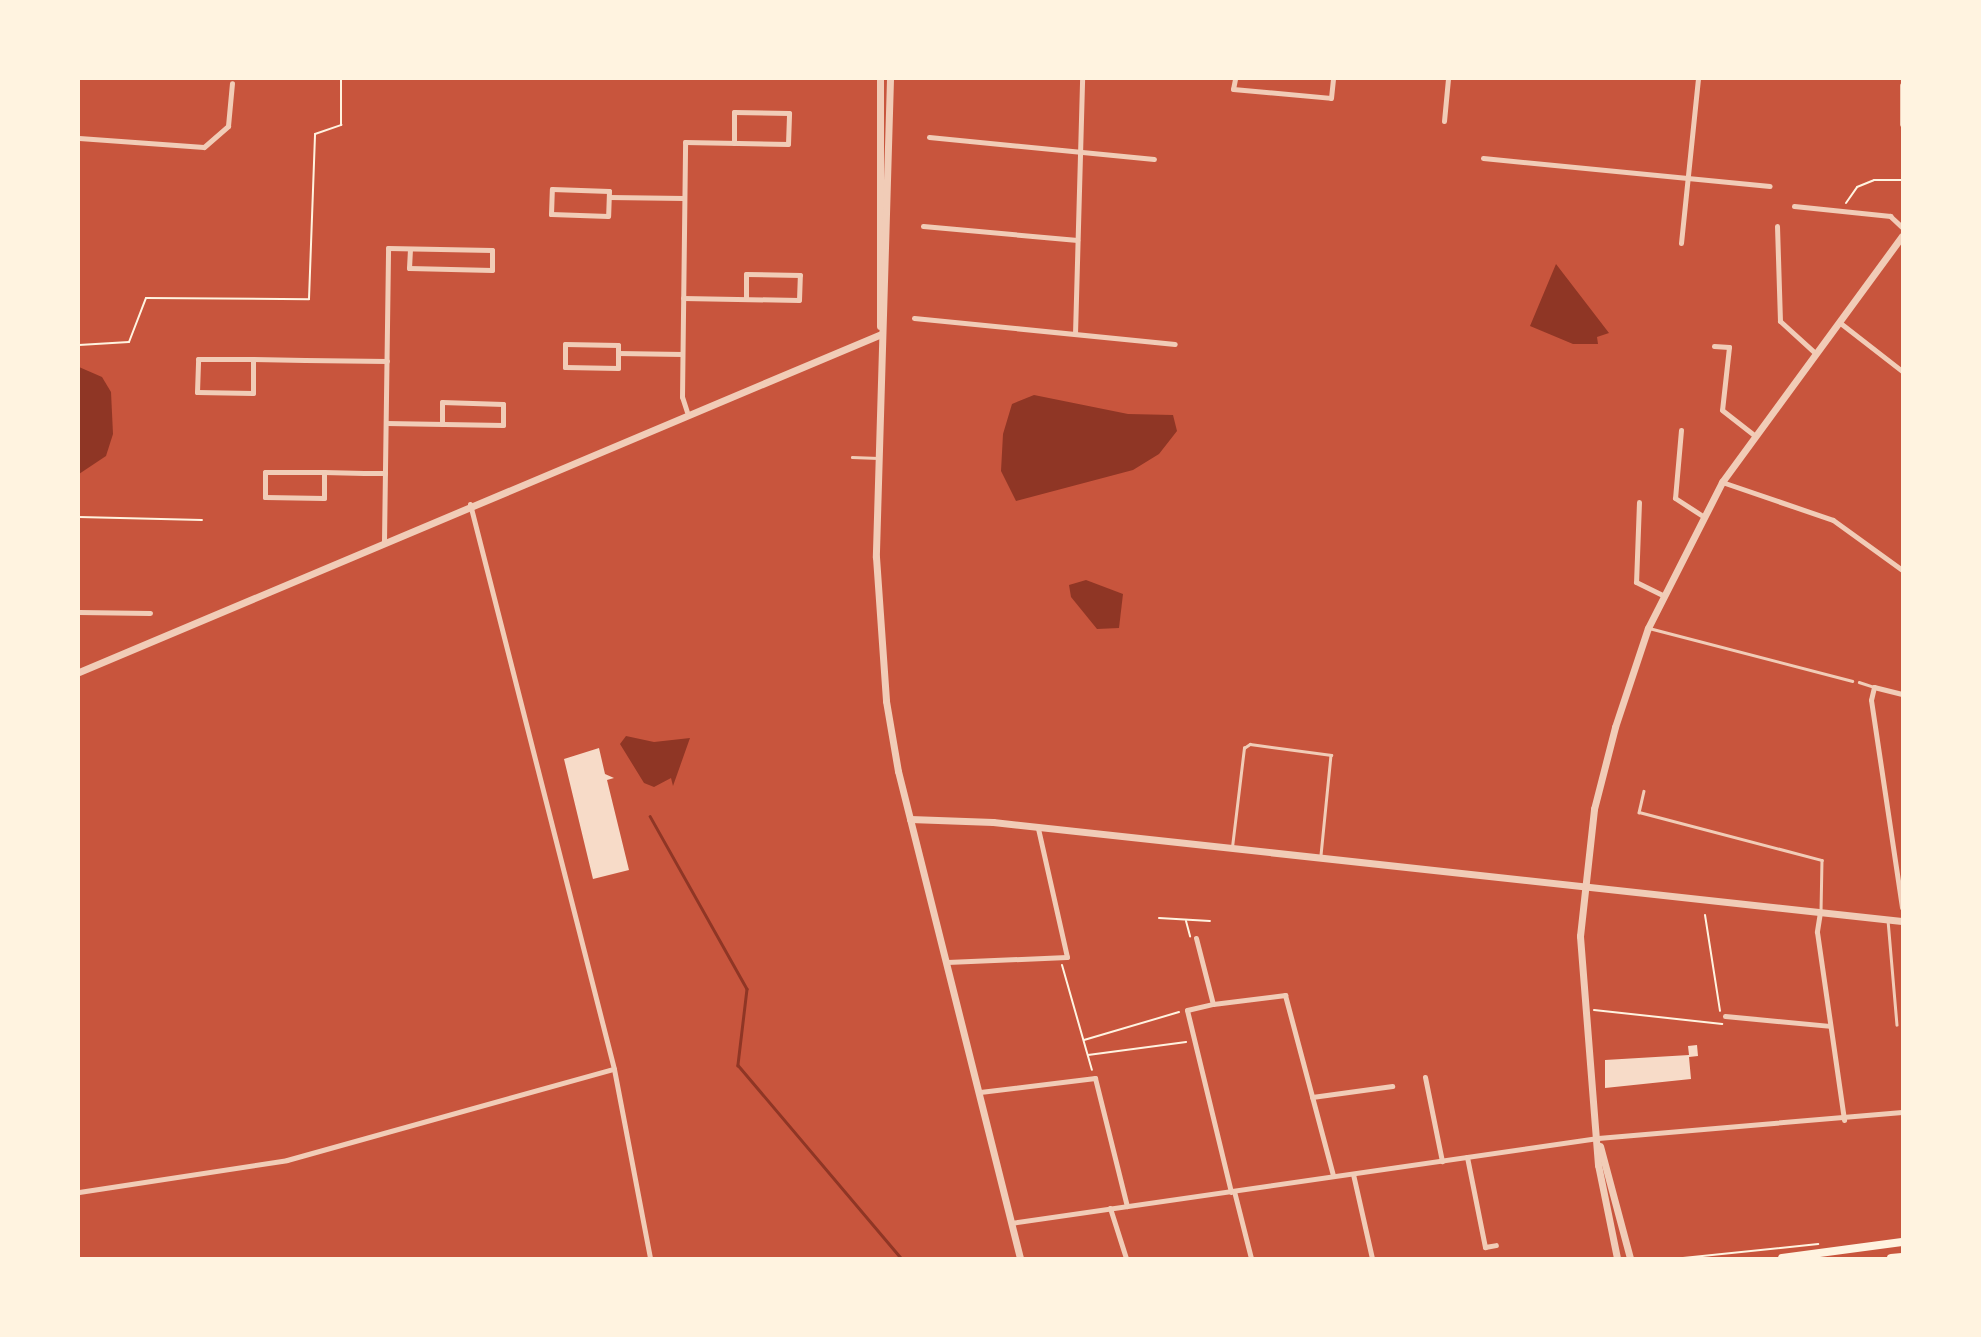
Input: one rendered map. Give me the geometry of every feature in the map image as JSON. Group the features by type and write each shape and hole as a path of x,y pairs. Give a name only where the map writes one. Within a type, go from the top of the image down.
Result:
{"main road":[{"path":"1782,1258 1902,1242"},
{"path":"1891,1258 1902,1256"}],"street":[{"path":"880,79 881,334"},
{"path":"890,79 878,458 878,610 886,701 910,819 1020,1258"},
{"path":"1075,334 1082,79"},
{"path":"1235,79 1233,89 1331,98 1333,79"},
{"path":"1444,121 1448,79"},
{"path":"1681,243 1698,79"},
{"path":"79,138 204,147 228,126 232,83"},
{"path":"1902,85 1902,124"},
{"path":"687,412 682,354 685,142 734,143 788,144 789,113 734,112 734,143"},
{"path":"929,137 1154,159"},
{"path":"1483,158 1770,186"},
{"path":"552,189 609,191 609,197 608,216 551,214 552,189"},
{"path":"609,197 684,198"},
{"path":"1794,206 1839,208 1846,214 1890,216 1902,227"},
{"path":"923,226 1077,240"},
{"path":"1777,226 1780,321 1815,353"},
{"path":"1617,1258 1598,1139 1583,1009 1583,887 1611,742 1648,628 1722,482 1753,434 1902,236"},
{"path":"384,541 388,248 410,248 492,250 492,270 409,268 410,248"},
{"path":"683,298 799,300 800,275 746,274 746,299"},
{"path":"914,318 1175,344"},
{"path":"1839,322 1902,372"},
{"path":"79,672 687,412 881,334"},
{"path":"565,344 618,345 618,353 618,368 565,367 565,344"},
{"path":"1714,346 1729,347 1723,410 1753,434"},
{"path":"618,353 682,354"},
{"path":"253,359 253,393 197,392 198,359 253,359 387,361"},
{"path":"386,423 442,424 503,425 503,404 442,402 442,424"},
{"path":"1681,430 1675,498 1703,516"},
{"path":"324,472 324,498 265,497 265,472 324,472 386,473"},
{"path":"1722,482 1833,520 1902,570"},
{"path":"1639,502 1636,582 1664,595"},
{"path":"471,504 614,1069 650,1258"},
{"path":"79,612 150,613"},
{"path":"1902,694 1874,687 1902,908"},
{"path":"910,819 1038,828 1902,922"},
{"path":"947,962 1067,957 1038,828"},
{"path":"1820,912 1817,932 1844,1120"},
{"path":"1196,938 1213,1004"},
{"path":"1251,1258 1187,1010 1285,995 1333,1177"},
{"path":"1725,1016 1830,1026"},
{"path":"79,1192 287,1160 614,1069"},
{"path":"1425,1077 1442,1161"},
{"path":"980,1092 1095,1078 1128,1206"},
{"path":"1312,1097 1392,1086"},
{"path":"1011,1223 1598,1139 1844,1120 1902,1112"},
{"path":"1598,1139 1630,1258"},
{"path":"1467,1157 1485,1247 1496,1245"},
{"path":"1353,1174 1372,1258"},
{"path":"1110,1209 1126,1258"}],"lane":[{"path":"852,457 878,458"},
{"path":"1648,628 1852,681"},
{"path":"1859,682 1874,687"},
{"path":"1232,849 1244,748 1250,744 1331,755 1321,859"},
{"path":"1644,791 1639,812 1822,860 1820,912"},
{"path":"1888,920 1897,1025"}],"path":[{"path":"79,345 129,342 146,298 309,299 315,134 341,125 341,79"},
{"path":"1846,214 1847,198 1857,187 1902,180"},
{"path":"79,517 202,520"},
{"path":"1583,1009 1722,1026 1706,915"},
{"path":"1159,918 1210,921"},
{"path":"1186,920 1190,939 1196,938"},
{"path":"1060,957 1095,1078"},
{"path":"1083,1040 1187,1010"},
{"path":"1087,1056 1194,1041"},
{"path":"1683,1258 1826,1243"}],"shaded area":[{"path":"1556,264 1609,333 1597,337 1598,344 1573,344 1530,326"},
{"path":"79,367 102,377 111,392 113,434 106,456 79,474"},
{"path":"1034,395 1128,414 1173,415 1177,431 1159,454 1133,470 1016,501 1001,471 1003,434 1012,404"},
{"path":"1086,580 1123,594 1119,628 1097,629 1071,597 1069,585"},
{"path":"626,736 654,742 690,738 673,786 671,778 654,787 644,783 620,744"}],"building":[{"path":"599,748 605,774 614,778 607,780 629,870 593,879 564,759"},
{"path":"1697,1045 1698,1056 1689,1057 1691,1079 1605,1088 1605,1060 1689,1055 1688,1046"}],"waterway":[{"path":"650,816 747,989 738,1065 901,1258"}]}
